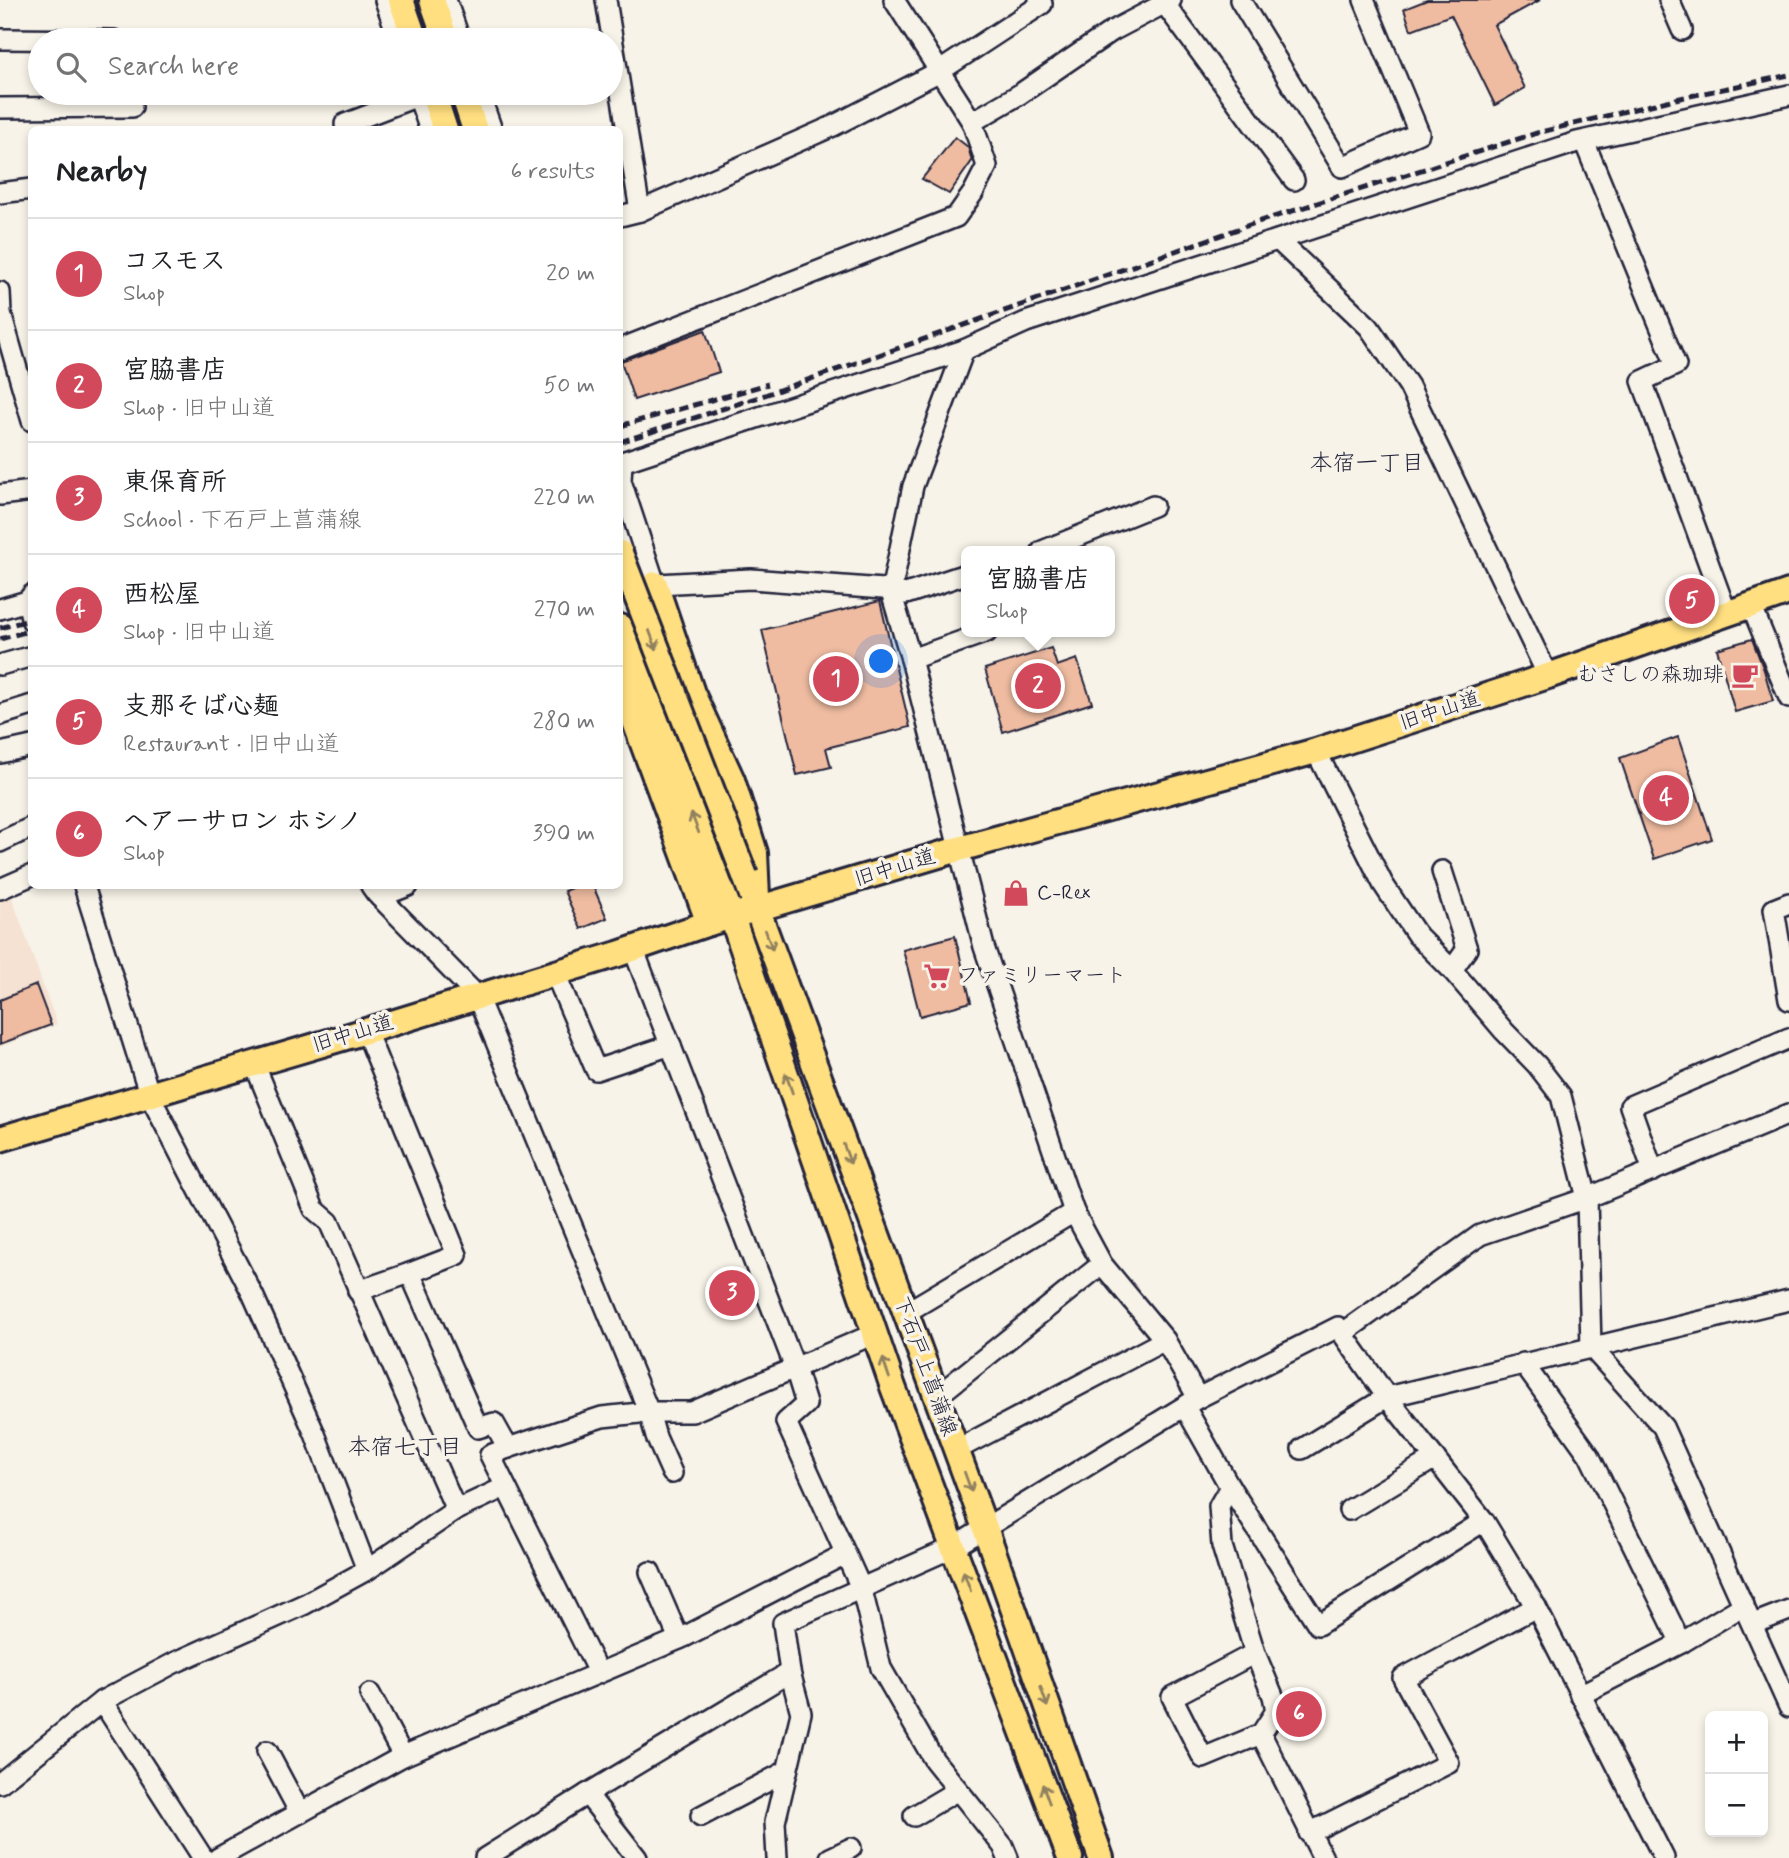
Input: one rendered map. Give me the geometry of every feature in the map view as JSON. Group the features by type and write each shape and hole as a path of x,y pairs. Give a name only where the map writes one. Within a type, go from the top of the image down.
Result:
{"main road":[{"path":"401,0 411,28"},
{"path":"432,0 442,28"},
{"path":"430,105 443,126"},
{"path":"467,105 474,126"},
{"name":"下石戸上菖蒲線","path":"623,561 757,909 985,1528 1101,1858"},
{"path":"655,584 692,693 732,780 755,853 757,909"},
{"name":"旧中山道","path":"0,1139 366,1031 720,920 959,849 1315,751 1548,676 1789,592"},
{"name":"下石戸上菖蒲線","path":"623,635 720,887 720,920 1070,1858"},
{"path":"623,688 720,920"}],"street":[{"path":"385,0 395,28"},
{"path":"446,0 456,28"},
{"path":"606,0 611,28"},
{"path":"623,348 956,217 987,166 972,122 894,0"},
{"path":"623,215 640,211 833,127 940,71 1042,4 1039,0"},
{"path":"1240,0 1342,167 1419,133 1364,0"},
{"path":"1669,0 1682,30"},
{"path":"972,122 1020,94 1112,31 1166,1 1294,180"},
{"path":"0,39 28,39"},
{"path":"623,462 964,350 1026,322 1584,141 1789,95"},
{"path":"0,108 131,105"},
{"path":"345,126 394,105"},
{"path":"425,105 429,126"},
{"path":"483,105 491,126"},
{"path":"623,105 640,211"},
{"path":"1584,141 1676,365 1642,381 1727,614"},
{"path":"0,193 28,190"},
{"path":"1278,240 1369,327 1409,386 1548,676"},
{"path":"0,292 1,313 28,407"},
{"path":"964,350 913,486 891,592 911,659 984,947 1074,1212 1101,1264 1165,1340 1230,1487 1318,1625 1484,1521"},
{"path":"623,490 655,584"},
{"path":"0,495 28,492"},
{"path":"1054,546 1153,506"},
{"path":"623,586 751,579 883,589 906,594 961,576"},
{"path":"0,610 28,598"},
{"path":"1751,605 1789,698"},
{"path":"911,659 973,637"},
{"path":"0,665 28,657"},
{"path":"0,715 28,706"},
{"path":"0,753 28,747"},
{"path":"1315,751 1383,884 1417,935 1537,1065 1561,1096 1587,1198 1591,1347 1663,1427 1789,1707"},
{"path":"0,842 28,829"},
{"path":"1442,871 1467,949 1452,970"},
{"path":"0,889 28,877"},
{"path":"85,889 150,1096 253,1295 315,1434 367,1570"},
{"path":"376,891 477,996 672,1473"},
{"path":"1789,902 1774,909 1789,1000"},
{"path":"633,948 794,1368 806,1404 786,1422 862,1590 881,1668 934,1760 1003,1846 1003,1857"},
{"path":"555,973 596,1070 671,1045"},
{"path":"358,1291 457,1255 366,1031"},
{"path":"1653,1171 1630,1106 1789,1038"},
{"path":"254,1063 314,1209 329,1222 457,1510"},
{"path":"1343,1333 1480,1235 1587,1198 1789,1114"},
{"path":"905,1313 1074,1212"},
{"path":"936,1397 1101,1264"},
{"path":"410,1273 478,1428 494,1423 508,1448"},
{"path":"1302,1449 1387,1397 1789,1300"},
{"path":"777,1858 775,1822 801,1713 790,1672 783,1623 954,1548 1192,1402 1338,1327 1387,1397 1484,1521 1536,1607 1664,1858"},
{"path":"598,1672 490,1455 601,1417 649,1412 692,1412 874,1334"},
{"path":"956,1450 1165,1340"},
{"path":"1522,1363 1589,1455 1681,1643"},
{"path":"1349,1510 1435,1458"},
{"path":"0,1783 102,1701 174,1663 305,1604 367,1570 457,1510 505,1487"},
{"path":"1230,1487 1219,1506 1222,1546 1276,1711 1261,1734 1203,1758 1172,1697 1255,1653"},
{"path":"218,1858 403,1756 679,1639 845,1554"},
{"path":"650,1572 679,1639"},
{"path":"1580,1695 1681,1643 1744,1605"},
{"path":"1309,1833 1449,1763 1403,1678 1536,1607"},
{"path":"1753,1624 1789,1610"},
{"path":"485,1858 790,1672"},
{"path":"370,1694 403,1756"},
{"path":"102,1701 203,1858"},
{"path":"1261,1734 1323,1858"},
{"path":"267,1751 300,1813"},
{"path":"701,1816 787,1770"},
{"path":"914,1815 958,1790"},
{"path":"587,1794 637,1858"},
{"path":"830,1858 851,1848"}],"shaded area":[{"path":"10,892 57,1024 0,1047 0,898"}],"building":[{"path":"1427,0 1540,0 1494,25 1525,88 1495,105 1451,15 1411,30 1404,9"},
{"path":"955,137 968,147 972,161 949,194 922,179"},
{"path":"705,330 719,372 634,400 623,360"},
{"path":"880,601 910,727 826,748 831,767 797,775 762,630"},
{"name":"むさしの森珈琲","path":"1752,639 1773,701 1735,712 1717,649"},
{"path":"1051,648 1057,666 1077,659 1092,703 1003,732 985,669"},
{"path":"1678,737 1712,839 1654,859 1620,758"},
{"path":"594,889 607,918 581,929 564,891"},
{"name":"ファミリーマート","path":"955,936 971,1002 920,1016 903,950"},
{"path":"36,985 51,1025 0,1044 0,1000"}],"railway":[{"path":"623,441 762,396 1258,222 1537,133 1671,100 1789,75"},
{"path":"623,425 768,384"},
{"path":"0,628 28,620"},
{"path":"0,639 28,631"}],"place":[{"name":"支那そば心麺","path":"1692,601"},
{"name":"むさしの森珈琲","path":"1745,675"},
{"name":"コスモス","path":"836,679"},
{"name":"宮脇書店","path":"1038,686"},
{"name":"西松屋","path":"1666,798"},
{"name":"C-Rex","path":"1016,893"},
{"name":"ファミリーマート","path":"937,976"},
{"name":"東保育所","path":"732,1293"},
{"name":"ヘアーサロン ホシノ","path":"1299,1714"}],"district":[{"name":"本宿一丁目","path":"1367,464"},
{"name":"本宿七丁目","path":"405,1448"}]}
